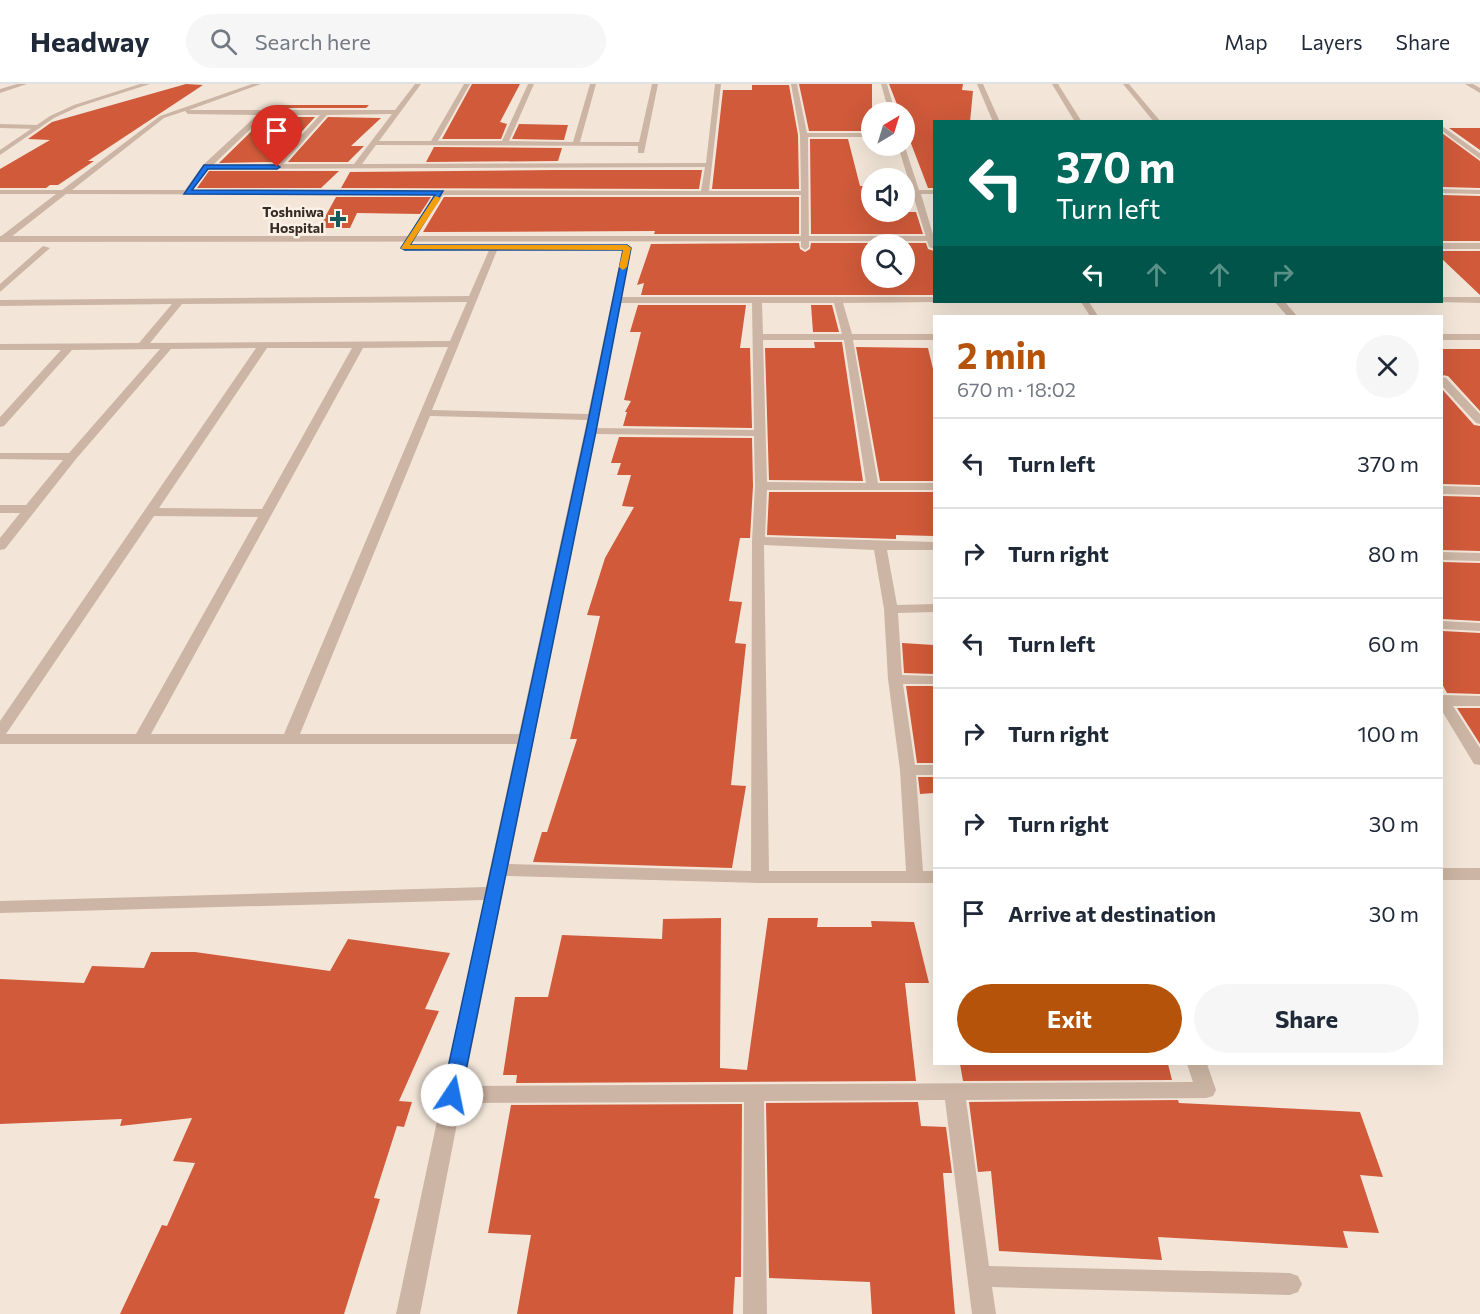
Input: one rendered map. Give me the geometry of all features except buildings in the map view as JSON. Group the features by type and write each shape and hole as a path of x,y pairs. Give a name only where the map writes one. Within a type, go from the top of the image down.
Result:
{"street":[{"path":"2,90 24,84"},
{"path":"0,153 38,126 76,106 147,84"},
{"path":"1,242 162,117 258,84"},
{"path":"356,167 418,84"},
{"path":"432,145 467,84"},
{"path":"504,144 531,84"},
{"path":"576,144 593,84"},
{"path":"638,165 655,84"},
{"path":"705,193 718,84"},
{"path":"794,84 804,135 803,193 806,243"},
{"path":"884,84 889,102"},
{"path":"980,84 996,120"},
{"path":"1055,84 1078,120"},
{"path":"1126,84 1156,120"},
{"path":"1468,84 1480,91"},
{"path":"229,85 246,88"},
{"path":"176,112 398,112"},
{"path":"277,167 326,112"},
{"path":"187,192 206,167 263,113"},
{"path":"0,126 38,126"},
{"path":"1443,129 1480,157"},
{"path":"804,135 861,135"},
{"path":"375,143 643,144"},
{"path":"206,167 709,165"},
{"path":"1443,191 1480,192"},
{"path":"0,192 803,193"},
{"path":"933,192 915,192 933,243"},
{"path":"405,248 440,193"},
{"path":"1,242 411,239 933,243"},
{"path":"1443,239 1480,239"},
{"path":"1,242 46,248 627,248 806,243 861,246"},
{"path":"915,245 933,243"},
{"path":"1443,246 1480,246"},
{"path":"0,289 46,248"},
{"path":"290,739 494,248"},
{"path":"408,1314 627,248"},
{"path":"0,303 473,299"},
{"path":"617,300 933,300"},
{"path":"758,300 761,486 758,541 760,877"},
{"path":"838,300 848,337 872,486"},
{"path":"1443,300 1480,300"},
{"path":"141,346 178,303"},
{"path":"1281,303 1291,315"},
{"path":"758,337 933,338"},
{"path":"1443,337 1480,337"},
{"path":"0,347 454,344"},
{"path":"141,739 359,345"},
{"path":"0,546 168,346"},
{"path":"0,732 263,346"},
{"path":"0,424 69,347"},
{"path":"1443,381 1480,422"},
{"path":"425,413 759,432"},
{"path":"0,456 72,458"},
{"path":"761,486 933,487"},
{"path":"1443,490 1480,491"},
{"path":"0,509 30,509"},
{"path":"150,512 266,513"},
{"path":"758,541 933,546"},
{"path":"880,546 891,609 895,679 908,770 915,877"},
{"path":"1443,556 1480,557"},
{"path":"891,609 933,608"},
{"path":"1443,625 1480,627"},
{"path":"895,679 933,680"},
{"path":"1443,701 1480,701"},
{"path":"1443,703 1480,760"},
{"path":"0,739 525,739"},
{"path":"908,770 933,770"},
{"path":"498,870 760,877 933,877"},
{"path":"1443,874 1480,874"},
{"path":"0,907 493,893"},
{"path":"452,1095 1206,1090 1197,1065"},
{"path":"954,1091 984,1314"},
{"path":"754,1092 755,1314"},
{"path":"979,1276 1290,1284"}],"slow traffic":[{"path":"437,198 405,248 627,248 623,267"}],"place":[{"name":"Toshniwa Hospital","path":"338,219"}],"route":[{"path":"277,167 206,167 187,192 440,193 405,248 627,248 452,1095"}]}
